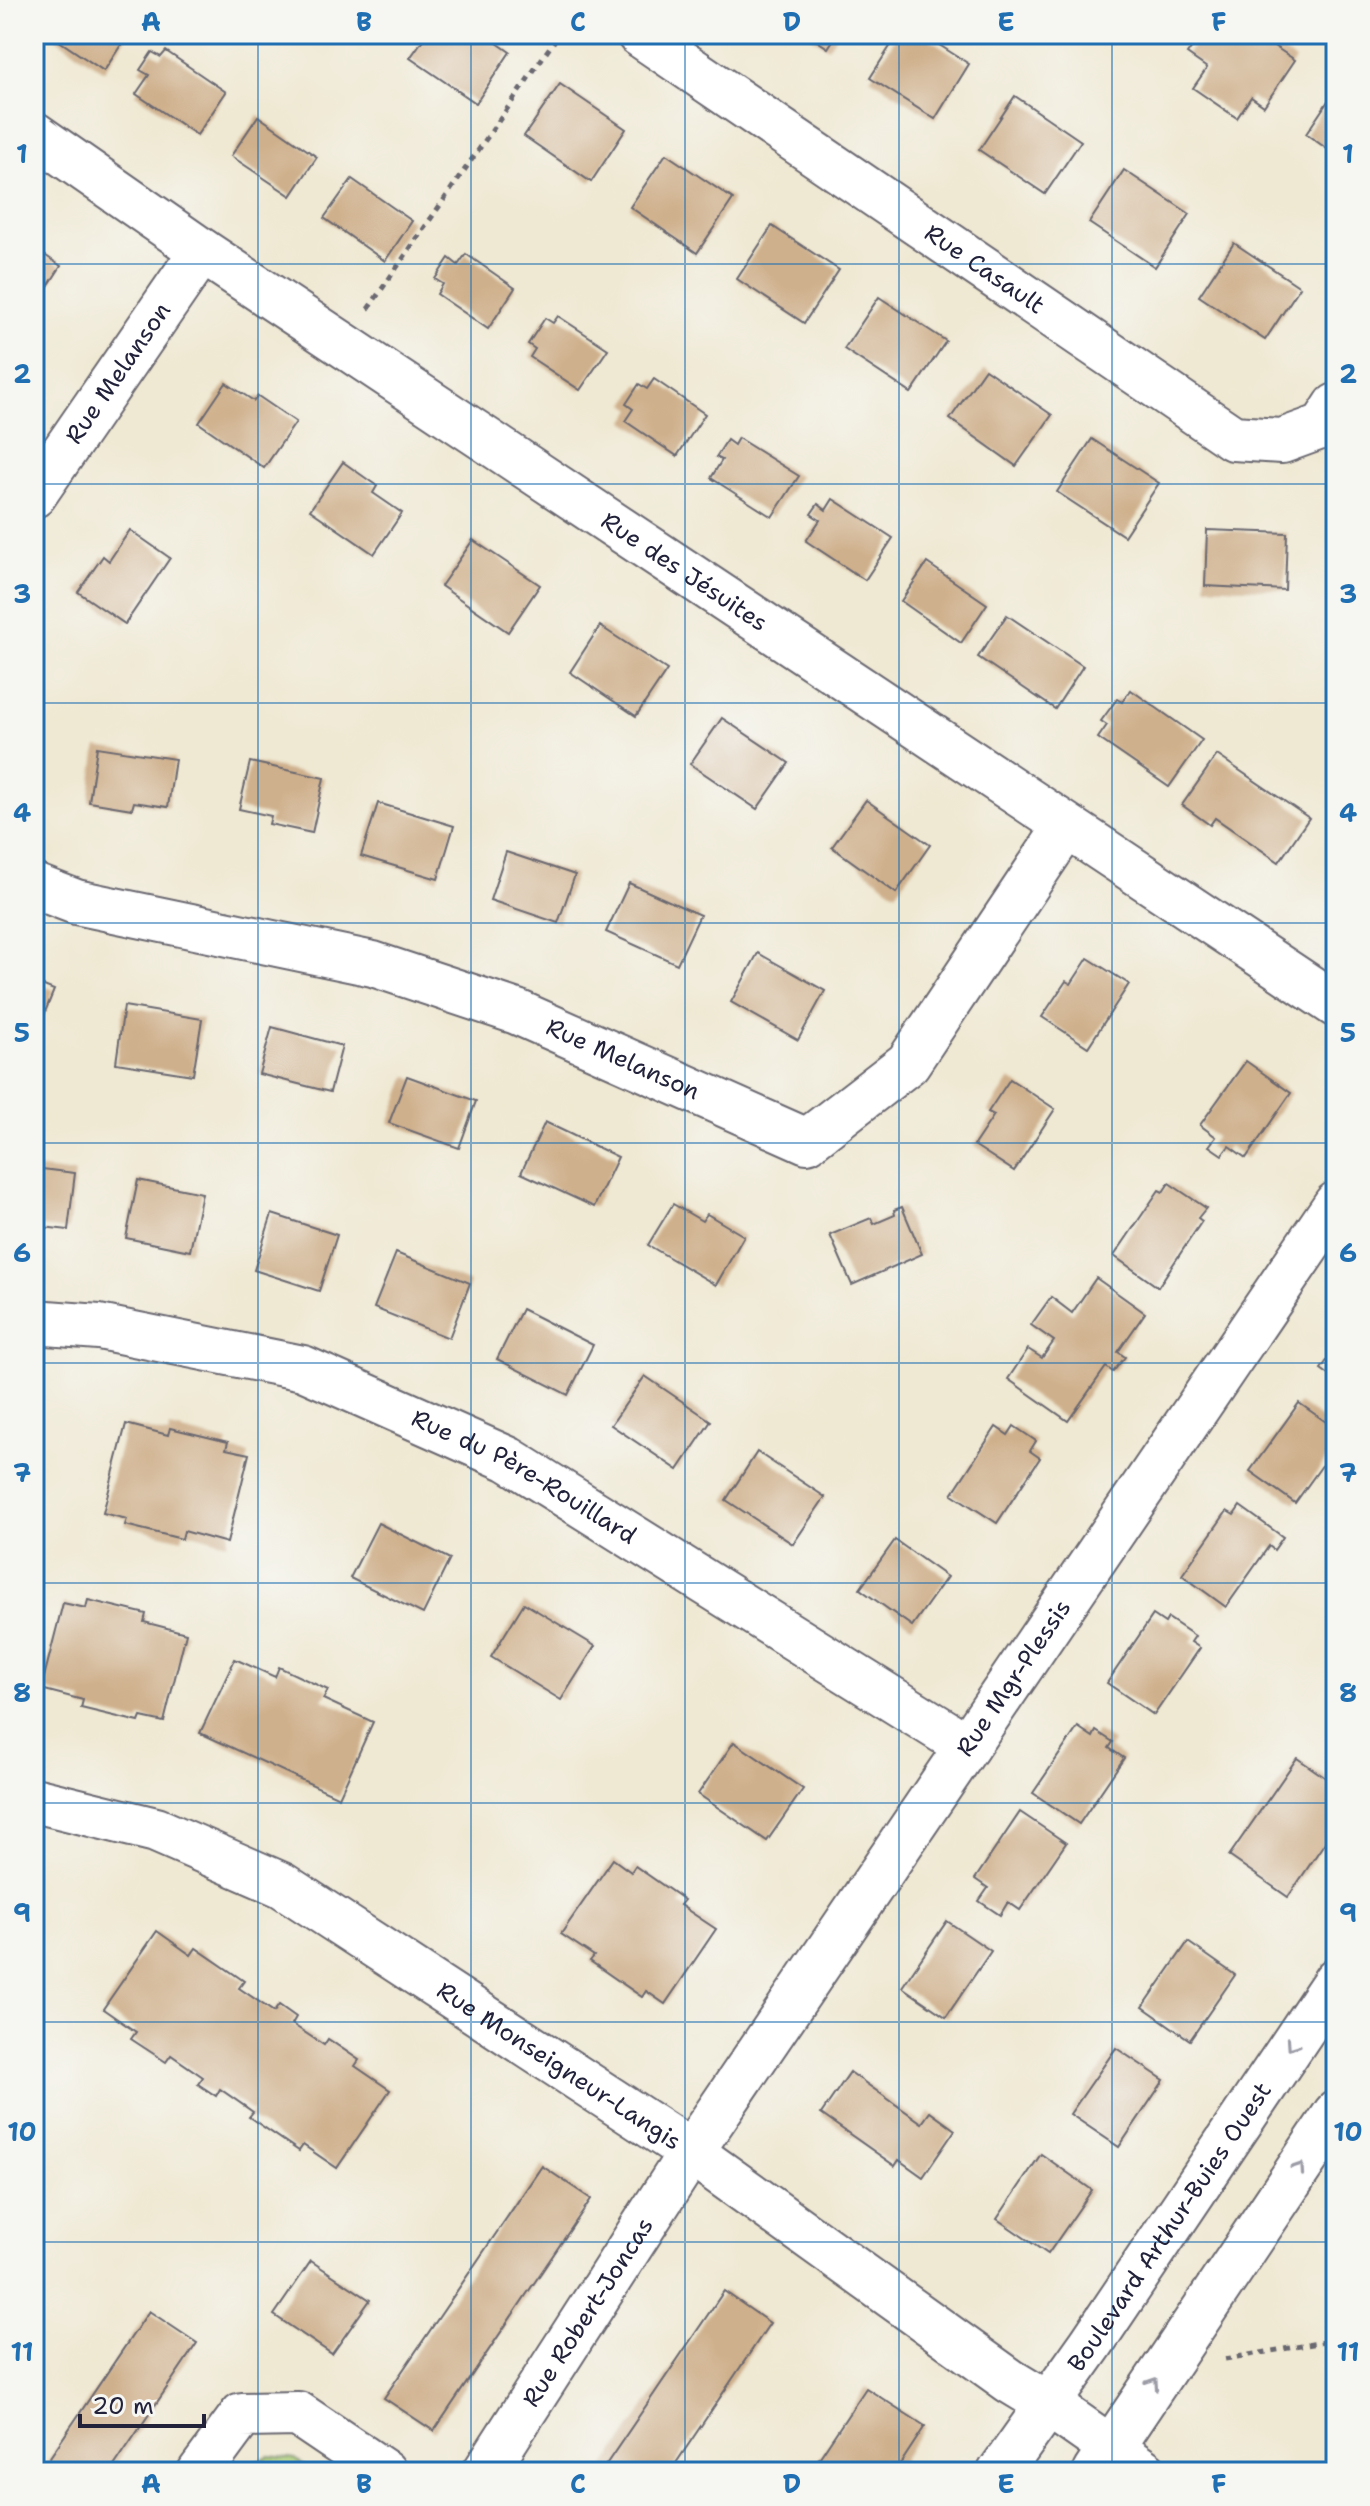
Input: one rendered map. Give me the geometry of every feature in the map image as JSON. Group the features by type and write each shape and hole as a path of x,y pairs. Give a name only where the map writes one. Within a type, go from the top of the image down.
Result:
{"street":[{"name":"Rue Casault","path":"639,34 1233,438 1282,441 1323,426 1336,406"},
{"name":"Rue des Jésuites","path":"34,134 202,251 1336,1005"},
{"name":"Rue Melanson","path":"34,495 202,251"},
{"name":"Rue Melanson","path":"34,886 76,902 373,964 517,1012 807,1141 908,1063 1066,827"},
{"name":"Rue Mgr-Plessis","path":"691,2152 1336,1204"},
{"name":"Rue du Père-Rouillard","path":"34,1322 99,1327 303,1368 508,1459 967,1746"},
{"name":"Rue Monseigneur-Langis","path":"34,1800 156,1830 282,1885 691,2152 1010,2381 1048,2404 1117,2464"},
{"name":"Boulevard Arthur-Buies Ouest","path":"1000,2472 1336,1980"},
{"path":"1117,2464 1182,2341 1336,2113"},
{"name":"Rue Robert-Joncas","path":"485,2472 691,2152"},
{"path":"200,2472 242,2415 298,2414 384,2472"}],"path":[{"path":"344,345 559,34"},
{"path":"1182,2341 1212,2361 1336,2340"},
{"path":"1329,2421 1336,2410"}],"green space":[{"path":"269,2456 295,2459 315,2472 242,2472 252,2463"}],"building":[{"path":"49,34 128,34 104,71"},
{"path":"427,34 484,34 510,52 476,103 410,58"},
{"path":"807,34 837,34 828,48"},
{"path":"898,34 922,34 969,64 935,119 870,78"},
{"path":"1201,34 1256,34 1295,60 1264,106 1251,97 1237,118 1193,88 1207,68 1187,54"},
{"path":"166,51 226,92 197,135 136,94 149,75 140,70 152,52 161,57"},
{"path":"560,84 626,129 591,182 524,136"},
{"path":"1336,89 1336,155 1306,134"},
{"path":"1015,96 1081,141 1045,194 979,150"},
{"path":"258,116 317,157 291,196 231,156"},
{"path":"666,154 733,199 697,253 630,207"},
{"path":"1124,170 1190,214 1155,267 1089,223"},
{"path":"352,179 412,221 385,261 324,218"},
{"path":"772,226 839,270 804,323 737,279"},
{"path":"1234,243 1300,287 1265,340 1199,296"},
{"path":"34,248 61,266 34,308"},
{"path":"466,254 515,288 488,329 437,294 443,284 435,279 449,258 458,265"},
{"path":"879,297 946,341 911,393 844,349"},
{"path":"558,316 608,349 580,390 530,357 535,349 528,344 545,318 553,323"},
{"path":"985,369 1052,415 1016,466 950,419"},
{"path":"654,379 705,414 677,456 625,421 633,409 626,404 639,384 647,389"},
{"path":"226,383 254,401 258,396 296,422 264,468 199,423"},
{"path":"738,438 799,476 772,517 711,478 722,460 716,457 727,440 734,445"},
{"path":"1092,439 1159,483 1124,536 1057,492"},
{"path":"343,462 377,486 373,493 402,513 374,554 310,510"},
{"path":"833,499 893,538 865,580 806,541 820,520 811,514 818,504 826,510"},
{"path":"130,530 170,558 125,624 78,592 103,556 109,561"},
{"path":"1207,530 1287,533 1285,590 1205,586"},
{"path":"473,540 540,585 508,632 441,586"},
{"path":"927,563 987,604 961,643 901,601"},
{"path":"1007,615 1083,666 1055,709 978,657"},
{"path":"600,626 667,670 636,716 570,672"},
{"path":"1131,690 1202,740 1169,787 1098,738 1107,725 1101,721 1117,699 1122,702"},
{"path":"722,718 789,763 757,809 690,764"},
{"path":"97,747 175,759 168,807 134,802 132,809 89,802"},
{"path":"1217,755 1309,818 1279,862 1215,818 1210,825 1182,805"},
{"path":"250,762 324,778 312,833 269,824 271,816 239,809"},
{"path":"866,800 930,845 896,893 832,847"},
{"path":"378,803 454,826 438,879 361,856"},
{"path":"506,852 575,875 558,923 490,900"},
{"path":"629,883 700,915 677,964 606,932"},
{"path":"758,953 825,991 798,1040 731,1002"},
{"path":"1088,958 1129,984 1088,1047 1042,1017 1066,981 1071,984"},
{"path":"34,982 54,990 34,1039"},
{"path":"124,1006 202,1019 193,1075 116,1063"},
{"path":"272,1027 342,1046 330,1092 259,1074"},
{"path":"1246,1061 1291,1093 1246,1158 1229,1146 1222,1155 1209,1146 1216,1137 1200,1125"},
{"path":"407,1076 476,1101 459,1148 389,1123"},
{"path":"1010,1079 1055,1109 1014,1171 974,1145 994,1115 988,1112"},
{"path":"545,1122 618,1157 594,1207 521,1173"},
{"path":"34,1168 75,1173 68,1230 34,1226"},
{"path":"138,1180 202,1193 190,1251 126,1238"},
{"path":"1169,1183 1206,1208 1198,1218 1202,1221 1158,1287 1114,1256 1159,1190 1163,1192"},
{"path":"673,1204 702,1221 707,1214 744,1236 716,1285 648,1245"},
{"path":"902,1207 922,1254 852,1285 830,1235 871,1218 874,1224 895,1215 894,1210"},
{"path":"272,1214 337,1235 319,1291 254,1270"},
{"path":"396,1253 470,1283 449,1338 374,1308"},
{"path":"1096,1278 1145,1313 1118,1352 1125,1357 1113,1372 1106,1367 1068,1421 1008,1379 1028,1349 1042,1358 1054,1341 1031,1325 1051,1297 1072,1313"},
{"path":"522,1309 593,1345 568,1395 497,1359"},
{"path":"1336,1348 1336,1380 1321,1369"},
{"path":"645,1376 711,1421 678,1470 611,1425"},
{"path":"1299,1403 1336,1429 1336,1446 1295,1503 1250,1471"},
{"path":"126,1424 168,1435 170,1428 228,1442 226,1449 249,1454 227,1543 184,1531 182,1539 125,1525 127,1519 103,1513"},
{"path":"1014,1426 1036,1441 1030,1451 1040,1458 997,1523 952,1494 996,1427 1008,1435"},
{"path":"757,1452 825,1497 793,1544 726,1500"},
{"path":"1240,1506 1283,1537 1274,1550 1269,1546 1226,1607 1182,1575 1227,1511 1234,1515"},
{"path":"378,1523 450,1559 423,1614 350,1578"},
{"path":"895,1540 947,1577 912,1626 860,1589"},
{"path":"88,1600 146,1614 144,1622 186,1633 164,1722 141,1717 139,1722 81,1708 83,1700 41,1689 63,1603 86,1608"},
{"path":"524,1603 595,1646 561,1700 491,1657"},
{"path":"1153,1615 1165,1623 1168,1618 1195,1636 1191,1642 1200,1648 1154,1715 1107,1683"},
{"path":"235,1659 275,1677 279,1667 328,1690 323,1699 373,1722 339,1797 200,1733"},
{"path":"1078,1727 1093,1737 1096,1731 1113,1742 1109,1748 1124,1758 1079,1824 1033,1793"},
{"path":"734,1742 803,1789 767,1841 698,1794"},
{"path":"1297,1758 1336,1785 1336,1826 1288,1897 1229,1856"},
{"path":"1020,1812 1066,1843 1020,1910 1008,1902 1000,1915 979,1901 988,1888 975,1879"},
{"path":"613,1859 631,1872 635,1866 684,1900 680,1905 716,1929 665,2004 646,1991 642,1997 590,1961 594,1956 561,1934"},
{"path":"947,1921 991,1951 946,2017 902,1987"},
{"path":"157,1931 191,1955 196,1948 244,1981 239,1988 274,2012 279,2005 296,2017 292,2024 324,2045 328,2039 359,2060 355,2066 390,2090 337,2168 303,2145 299,2151 249,2117 253,2112 220,2089 216,2096 198,2084 203,2077 171,2055 166,2062 131,2039 136,2032 103,2009"},
{"path":"1188,1942 1235,1975 1190,2040 1143,2007"},
{"path":"1116,2048 1164,2080 1119,2147 1070,2114"},
{"path":"850,2072 922,2123 930,2112 955,2130 923,2177 899,2160 895,2166 821,2114"},
{"path":"1041,2154 1092,2190 1048,2254 997,2219"},
{"path":"542,2166 591,2199 434,2431 384,2398"},
{"path":"311,2261 370,2300 332,2354 274,2315"},
{"path":"724,2291 770,2323 670,2472 601,2472"},
{"path":"149,2311 197,2343 110,2472 40,2472"},
{"path":"866,2388 925,2426 895,2472 810,2472"}]}
